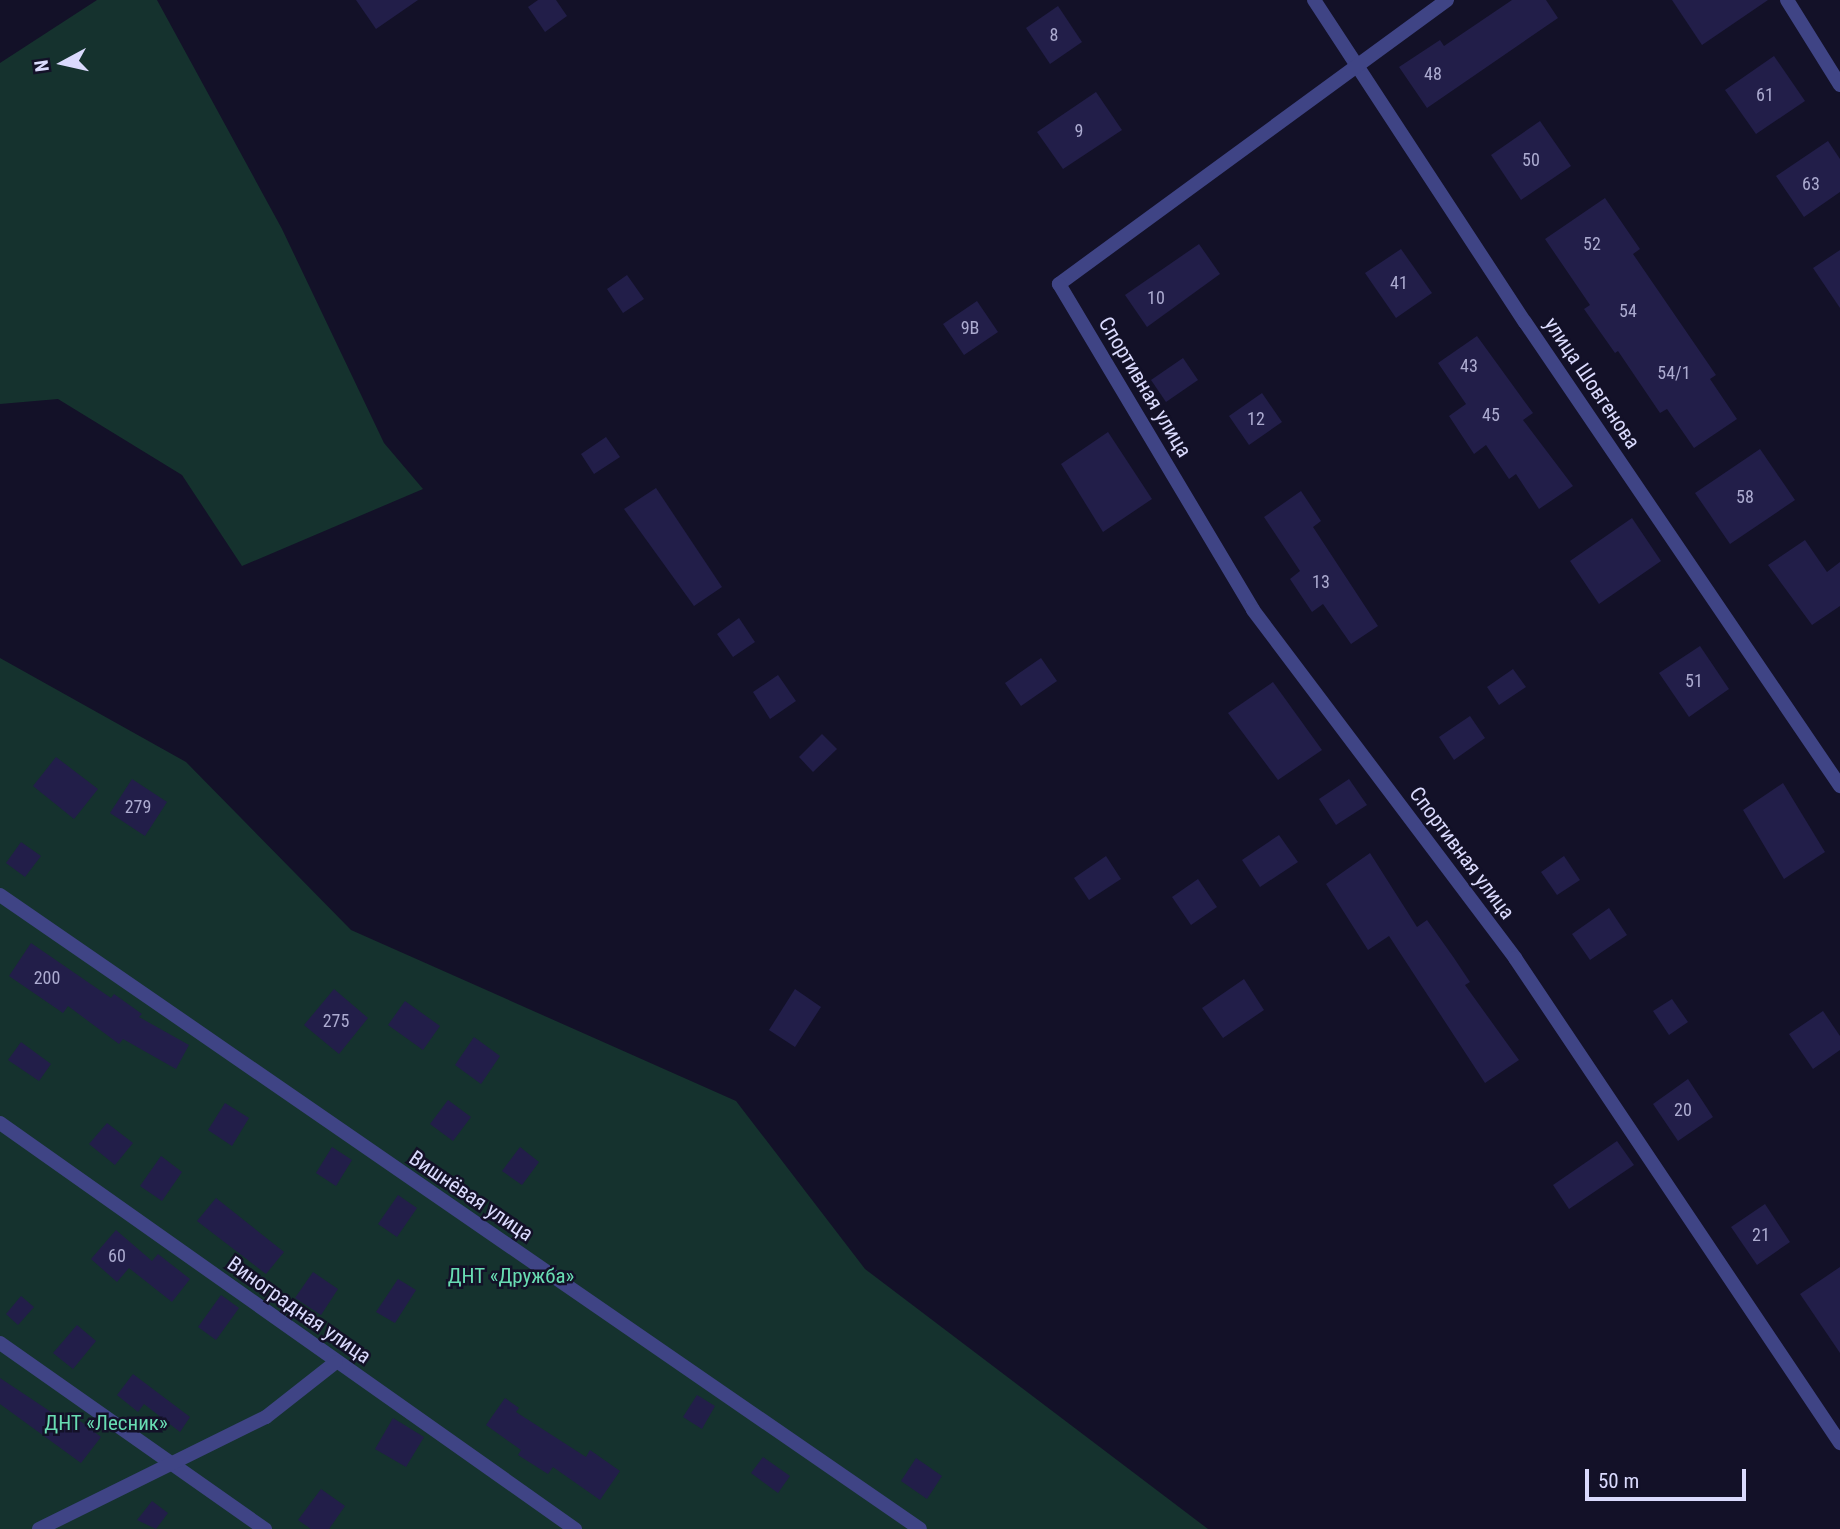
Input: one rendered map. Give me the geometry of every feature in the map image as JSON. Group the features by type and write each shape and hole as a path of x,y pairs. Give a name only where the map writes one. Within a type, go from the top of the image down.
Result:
{"street":[{"name":"улица Шовгенова","path":"1314,0 1840,786"},
{"path":"1358,67 1447,0"},
{"path":"1787,0 1840,85"},
{"name":"Спортивная улица","path":"1358,67 1059,284 1252,610 1515,958 1840,1443"},
{"name":"Вишнёвая улица","path":"0,895 920,1529"},
{"name":"Виноградная улица","path":"0,1123 575,1529"},
{"path":"0,1343 265,1529"},
{"path":"39,1529 266,1417 336,1362"}],"green space":[{"path":"97,0 157,0 282,229 384,443 423,489 242,566 182,475 58,399 0,404 0,63"},
{"name":"ДНТ «Дружба»","path":"0,658 186,762 351,930 736,1101 865,1269 1208,1529 0,1529"}],"building":[{"path":"356,0 418,0 376,29"},
{"path":"538,0 556,0 567,16 545,32 528,7"},
{"path":"1512,0 1546,0 1558,18 1427,108 1399,67 1440,40 1444,46"},
{"path":"1672,0 1768,0 1702,45"},
{"path":"1058,6 1082,42 1050,64 1026,28"},
{"path":"1774,56 1805,101 1756,134 1725,90"},
{"path":"1096,92 1122,130 1063,169 1037,132"},
{"path":"1540,121 1571,166 1521,200 1491,155"},
{"path":"1828,141 1840,159 1840,192 1804,217 1776,176"},
{"path":"1605,198 1640,249 1633,254 1716,375 1710,379 1737,419 1694,448 1667,409 1660,413 1618,351 1615,353 1584,309 1590,305 1545,239"},
{"path":"1199,244 1220,274 1147,327 1125,295"},
{"path":"1401,249 1432,293 1396,318 1365,273"},
{"path":"1840,250 1840,308 1813,268"},
{"path":"627,275 644,299 623,313 607,289"},
{"path":"977,301 998,332 964,355 943,324"},
{"path":"1477,336 1533,413 1523,420 1573,486 1539,509 1516,474 1509,479 1486,445 1474,454 1449,416 1466,404 1438,363"},
{"path":"1183,358 1198,380 1166,402 1151,380"},
{"path":"1262,393 1282,422 1249,445 1229,416"},
{"path":"1108,432 1152,499 1103,532 1061,464"},
{"path":"606,437 620,457 594,474 581,454"},
{"path":"1760,449 1795,500 1730,544 1695,493"},
{"path":"656,488 722,587 694,606 624,509"},
{"path":"1301,491 1321,521 1313,527 1378,626 1351,644 1323,604 1312,612 1290,579 1300,571 1264,517"},
{"path":"1632,518 1661,561 1599,604 1570,561"},
{"path":"1805,540 1827,572 1840,562 1840,606 1812,625 1768,565"},
{"path":"739,618 755,642 733,657 717,634"},
{"path":"1700,646 1729,689 1689,717 1659,673"},
{"path":"1041,658 1057,681 1021,706 1005,683"},
{"path":"1513,669 1526,687 1499,705 1487,687"},
{"path":"778,675 796,701 770,719 753,692"},
{"path":"1273,682 1322,750 1278,780 1228,713"},
{"path":"1470,716 1485,738 1454,760 1439,737"},
{"path":"822,734 837,749 813,772 799,757"},
{"path":"56,757 98,789 74,819 33,786"},
{"path":"132,779 167,802 145,836 110,813"},
{"path":"1349,779 1367,805 1336,825 1319,799"},
{"path":"1783,783 1825,852 1784,879 1743,810"},
{"path":"1279,835 1298,862 1260,887 1242,860"},
{"path":"21,842 41,856 25,877 6,863"},
{"path":"1370,853 1417,927 1427,920 1470,982 1465,985 1519,1060 1485,1083 1389,936 1368,950 1326,884"},
{"path":"1106,856 1121,879 1089,900 1074,878"},
{"path":"1564,856 1580,880 1557,895 1541,872"},
{"path":"1198,879 1217,907 1191,925 1172,897"},
{"path":"1609,908 1627,935 1590,960 1572,934"},
{"path":"31,943 111,998 114,994 142,1014 139,1017 189,1045 176,1069 123,1039 119,1044 68,1006 63,1013 9,976"},
{"path":"1244,979 1264,1010 1223,1038 1202,1008"},
{"path":"334,989 368,1018 339,1054 304,1025"},
{"path":"795,989 821,1007 795,1047 769,1030"},
{"path":"1672,999 1688,1022 1669,1035 1653,1011"},
{"path":"405,1001 440,1026 423,1050 388,1025"},
{"path":"1823,1011 1840,1036 1840,1050 1813,1069 1789,1034"},
{"path":"474,1037 500,1056 481,1084 455,1065"},
{"path":"21,1042 51,1064 39,1081 8,1060"},
{"path":"1688,1079 1713,1117 1678,1141 1653,1104"},
{"path":"448,1100 471,1117 453,1141 430,1124"},
{"path":"225,1103 249,1118 232,1146 208,1130"},
{"path":"107,1123 133,1143 115,1165 89,1144"},
{"path":"1617,1141 1634,1165 1569,1209 1553,1185"},
{"path":"332,1147 352,1160 336,1186 316,1173"},
{"path":"520,1147 539,1162 522,1185 502,1171"},
{"path":"161,1156 182,1172 162,1201 140,1186"},
{"path":"398,1195 417,1208 397,1237 378,1224"},
{"path":"216,1198 284,1252 266,1274 197,1221"},
{"path":"1765,1204 1790,1242 1757,1265 1731,1227"},
{"path":"116,1230 152,1261 158,1254 190,1279 172,1302 129,1268 117,1282 91,1259"},
{"path":"1840,1267 1840,1353 1800,1294"},
{"path":"313,1272 338,1289 321,1315 295,1298"},
{"path":"398,1279 416,1290 395,1323 376,1312"},
{"path":"221,1295 239,1308 216,1340 198,1327"},
{"path":"21,1296 34,1307 18,1325 6,1314"},
{"path":"77,1325 96,1341 73,1369 53,1353"},
{"path":"133,1374 190,1417 180,1432 144,1404 138,1412 117,1395"},
{"path":"0,1378 75,1428 80,1421 101,1437 81,1463 0,1404"},
{"path":"697,1395 715,1406 702,1429 683,1417"},
{"path":"505,1398 519,1408 516,1412 586,1457 590,1450 620,1471 600,1500 553,1467 548,1474 518,1455 521,1450 486,1425"},
{"path":"393,1418 424,1437 406,1467 375,1449"},
{"path":"763,1457 790,1476 778,1493 751,1473"},
{"path":"916,1458 942,1476 927,1499 901,1481"},
{"path":"321,1489 345,1506 329,1529 311,1529 298,1520"},
{"path":"152,1501 168,1513 156,1529 137,1520"}],"park label":[{"name":"ДНТ «Лесник»","path":"106,1423"}]}
